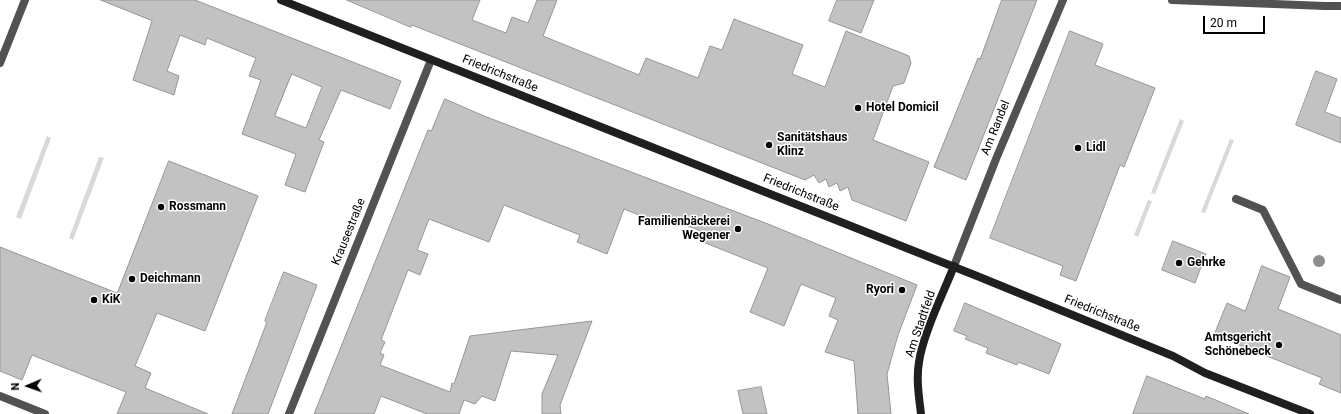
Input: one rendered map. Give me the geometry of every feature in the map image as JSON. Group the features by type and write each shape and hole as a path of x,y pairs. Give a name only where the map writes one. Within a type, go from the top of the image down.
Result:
{"street":[{"path":"0,63 25,0"},
{"name":"Friedrichstraße","path":"281,0 954,266 1173,356 1205,373 1310,414"},
{"name":"Am Randel","path":"954,266 996,160 1063,0"},
{"path":"1172,0 1341,6"},
{"name":"Krausestraße","path":"289,414 431,60"},
{"path":"1236,199 1263,210 1301,284 1341,300"},
{"name":"Am Stadtfeld","path":"921,414 918,380 919,361 926,337 954,266"},
{"path":"0,396 45,414"}],"shaded area":[{"path":"1180,119 1184,121 1155,194 1151,193"},
{"path":"47,136 51,138 21,219 16,217"},
{"path":"1230,139 1234,140 1205,213 1201,212"},
{"path":"99,157 104,158 73,240 69,238"},
{"path":"1148,200 1152,201 1138,237 1134,235"}],"building":[{"path":"101,0 195,0 401,81 390,109 341,90 319,140 324,142 305,192 285,185 296,154 242,134 261,80 249,76 256,58 207,38 205,45 180,35 167,71 179,76 174,95 133,80 152,21","holes":["292,74 322,87 306,128 275,116"]},
{"path":"347,0 480,0 472,20 506,33 512,17 528,23 537,0 557,0 543,36 639,75 646,58 698,78 710,46 722,50 734,19 803,45 792,74 825,87 846,31 909,56 911,63 904,83 893,86 873,140 929,162 906,221 852,200 848,187 840,191 837,183 829,187 826,179 819,183 814,175 805,180 412,25 411,27"},
{"path":"837,0 874,0 861,33 829,21"},
{"path":"1002,0 1037,0 966,180 934,167 978,58 980,59"},
{"name":"Lidl","path":"1070,31 1103,44 1095,65 1155,88 1124,167 1120,165 1076,281 1060,275 1063,266 990,238"},
{"path":"1316,71 1337,79 1325,112 1341,118 1341,143 1296,125"},
{"path":"445,99 484,116 768,224 917,285 898,335 887,374 891,414 858,414 854,361 825,352 838,320 829,316 836,298 801,284 784,326 750,312 768,268 698,240 701,231 669,219 666,226 624,209 607,254 577,242 580,235 504,205 489,242 429,219 417,250 428,254 420,275 408,270 381,340 385,342 380,353 384,355 380,365 450,392 470,336 592,321 560,405 561,414 542,414 542,394 558,355 511,351 495,401 482,396 475,404 464,400 459,414 427,414 381,396 374,414 314,414 428,130 431,131"},
{"path":"169,161 258,196 205,331 157,313 135,366 151,373 145,388 208,414 117,414 126,392 32,355 22,380 0,371 0,247 117,293"},
{"path":"1173,241 1206,254 1195,283 1162,270"},
{"path":"1262,266 1290,277 1278,309 1341,335 1341,393 1319,384 1322,378 1214,335 1227,303 1245,311"},
{"path":"284,272 317,285 268,414 232,414 267,322 265,321"},
{"path":"965,303 1061,344 1049,374 1018,362 1017,365 986,353 988,348 965,339 967,336 954,331"},
{"path":"1147,376 1205,399 1206,396 1249,414 1133,414"},
{"path":"761,387 767,414 743,414 738,391"}],"place":[{"name":"Hotel Domicil","path":"858,108"},
{"name":"Sanitätshaus Klinz","path":"769,145"},
{"name":"Lidl","path":"1078,148"},
{"name":"Rossmann","path":"161,207"},
{"name":"Familienbäckerei Wegener","path":"738,229"},
{"name":"Gehrke","path":"1179,263"},
{"name":"Deichmann","path":"132,279"},
{"name":"Ryori","path":"902,290"},
{"name":"KiK","path":"94,300"},
{"name":"Amtsgericht Schönebeck","path":"1279,345"}]}
